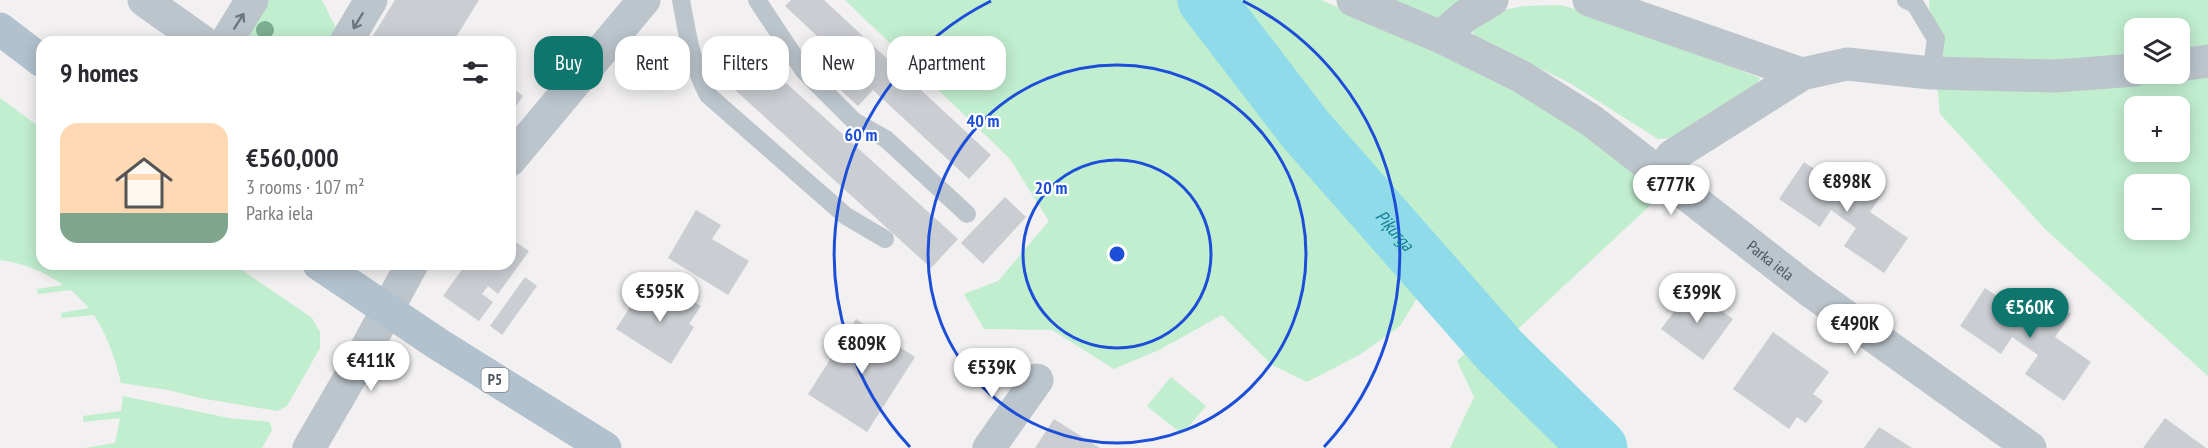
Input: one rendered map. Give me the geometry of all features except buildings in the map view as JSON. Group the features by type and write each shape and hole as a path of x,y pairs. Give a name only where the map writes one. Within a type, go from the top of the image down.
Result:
{"main road":[{"path":"0,29 36,56"},
{"name":"P5","path":"328,270 438,344 605,448"}],"street":[{"path":"144,0 195,36"},
{"path":"230,36 252,0"},
{"path":"350,36 371,0"},
{"path":"516,153 644,0"},
{"name":"Parka iela","path":"1353,0 1441,37 1522,77 1592,121 1809,290 2030,448"},
{"path":"1441,37 1465,16 1492,0"},
{"path":"1589,0 1802,74"},
{"path":"2190,63 2208,61"},
{"path":"1659,175 1672,156 1802,74 1847,64 1931,73 2056,76 2124,71"},
{"path":"309,448 409,270"},
{"path":"989,448 1037,380"}],"lane":[{"path":"681,0 698,77 708,96 846,216 885,239"},
{"path":"758,0 804,71 854,121 886,139 967,214"},
{"path":"1906,0 1916,4 1936,39 1931,73"}],"green space":[{"path":"269,0 322,0 339,34 338,36 246,36"},
{"path":"845,0 1181,0 1302,147 1425,285 1400,326 1361,354 1307,382 1272,365 1222,315 1159,350 1114,369 1052,330 984,329 964,294 998,281 1049,221 1010,159 938,90 1006,90 1006,36 887,36 887,40"},
{"path":"1235,0 1321,0 1392,30 1557,110 1621,162 1659,197 1504,342 1399,202 1316,107"},
{"path":"1381,0 1468,0 1436,24"},
{"path":"1929,0 2208,0 2208,376 2047,231 1940,114"},
{"path":"1561,5 1615,20 1760,78 1753,92 1680,138 1658,139 1568,82 1473,36 1473,25 1494,12 1523,6"},
{"path":"0,98 36,125 36,269 0,260"},
{"path":"37,270 242,270 312,318 320,332 320,348 287,406 277,411 121,383 110,348 94,315 62,318 61,313 89,308 71,290 38,294 37,289 63,285"},
{"path":"1479,340 1587,448 1450,448 1474,397 1457,361"},
{"path":"1171,377 1206,406 1182,434 1147,406"},
{"path":"123,396 229,418 270,422 272,430 262,448 84,448 115,443 120,418 83,422 83,416 121,411"}],"waterway":[{"name":"Piķurga","path":"1206,0 1305,129 1501,352 1599,448"}]}
